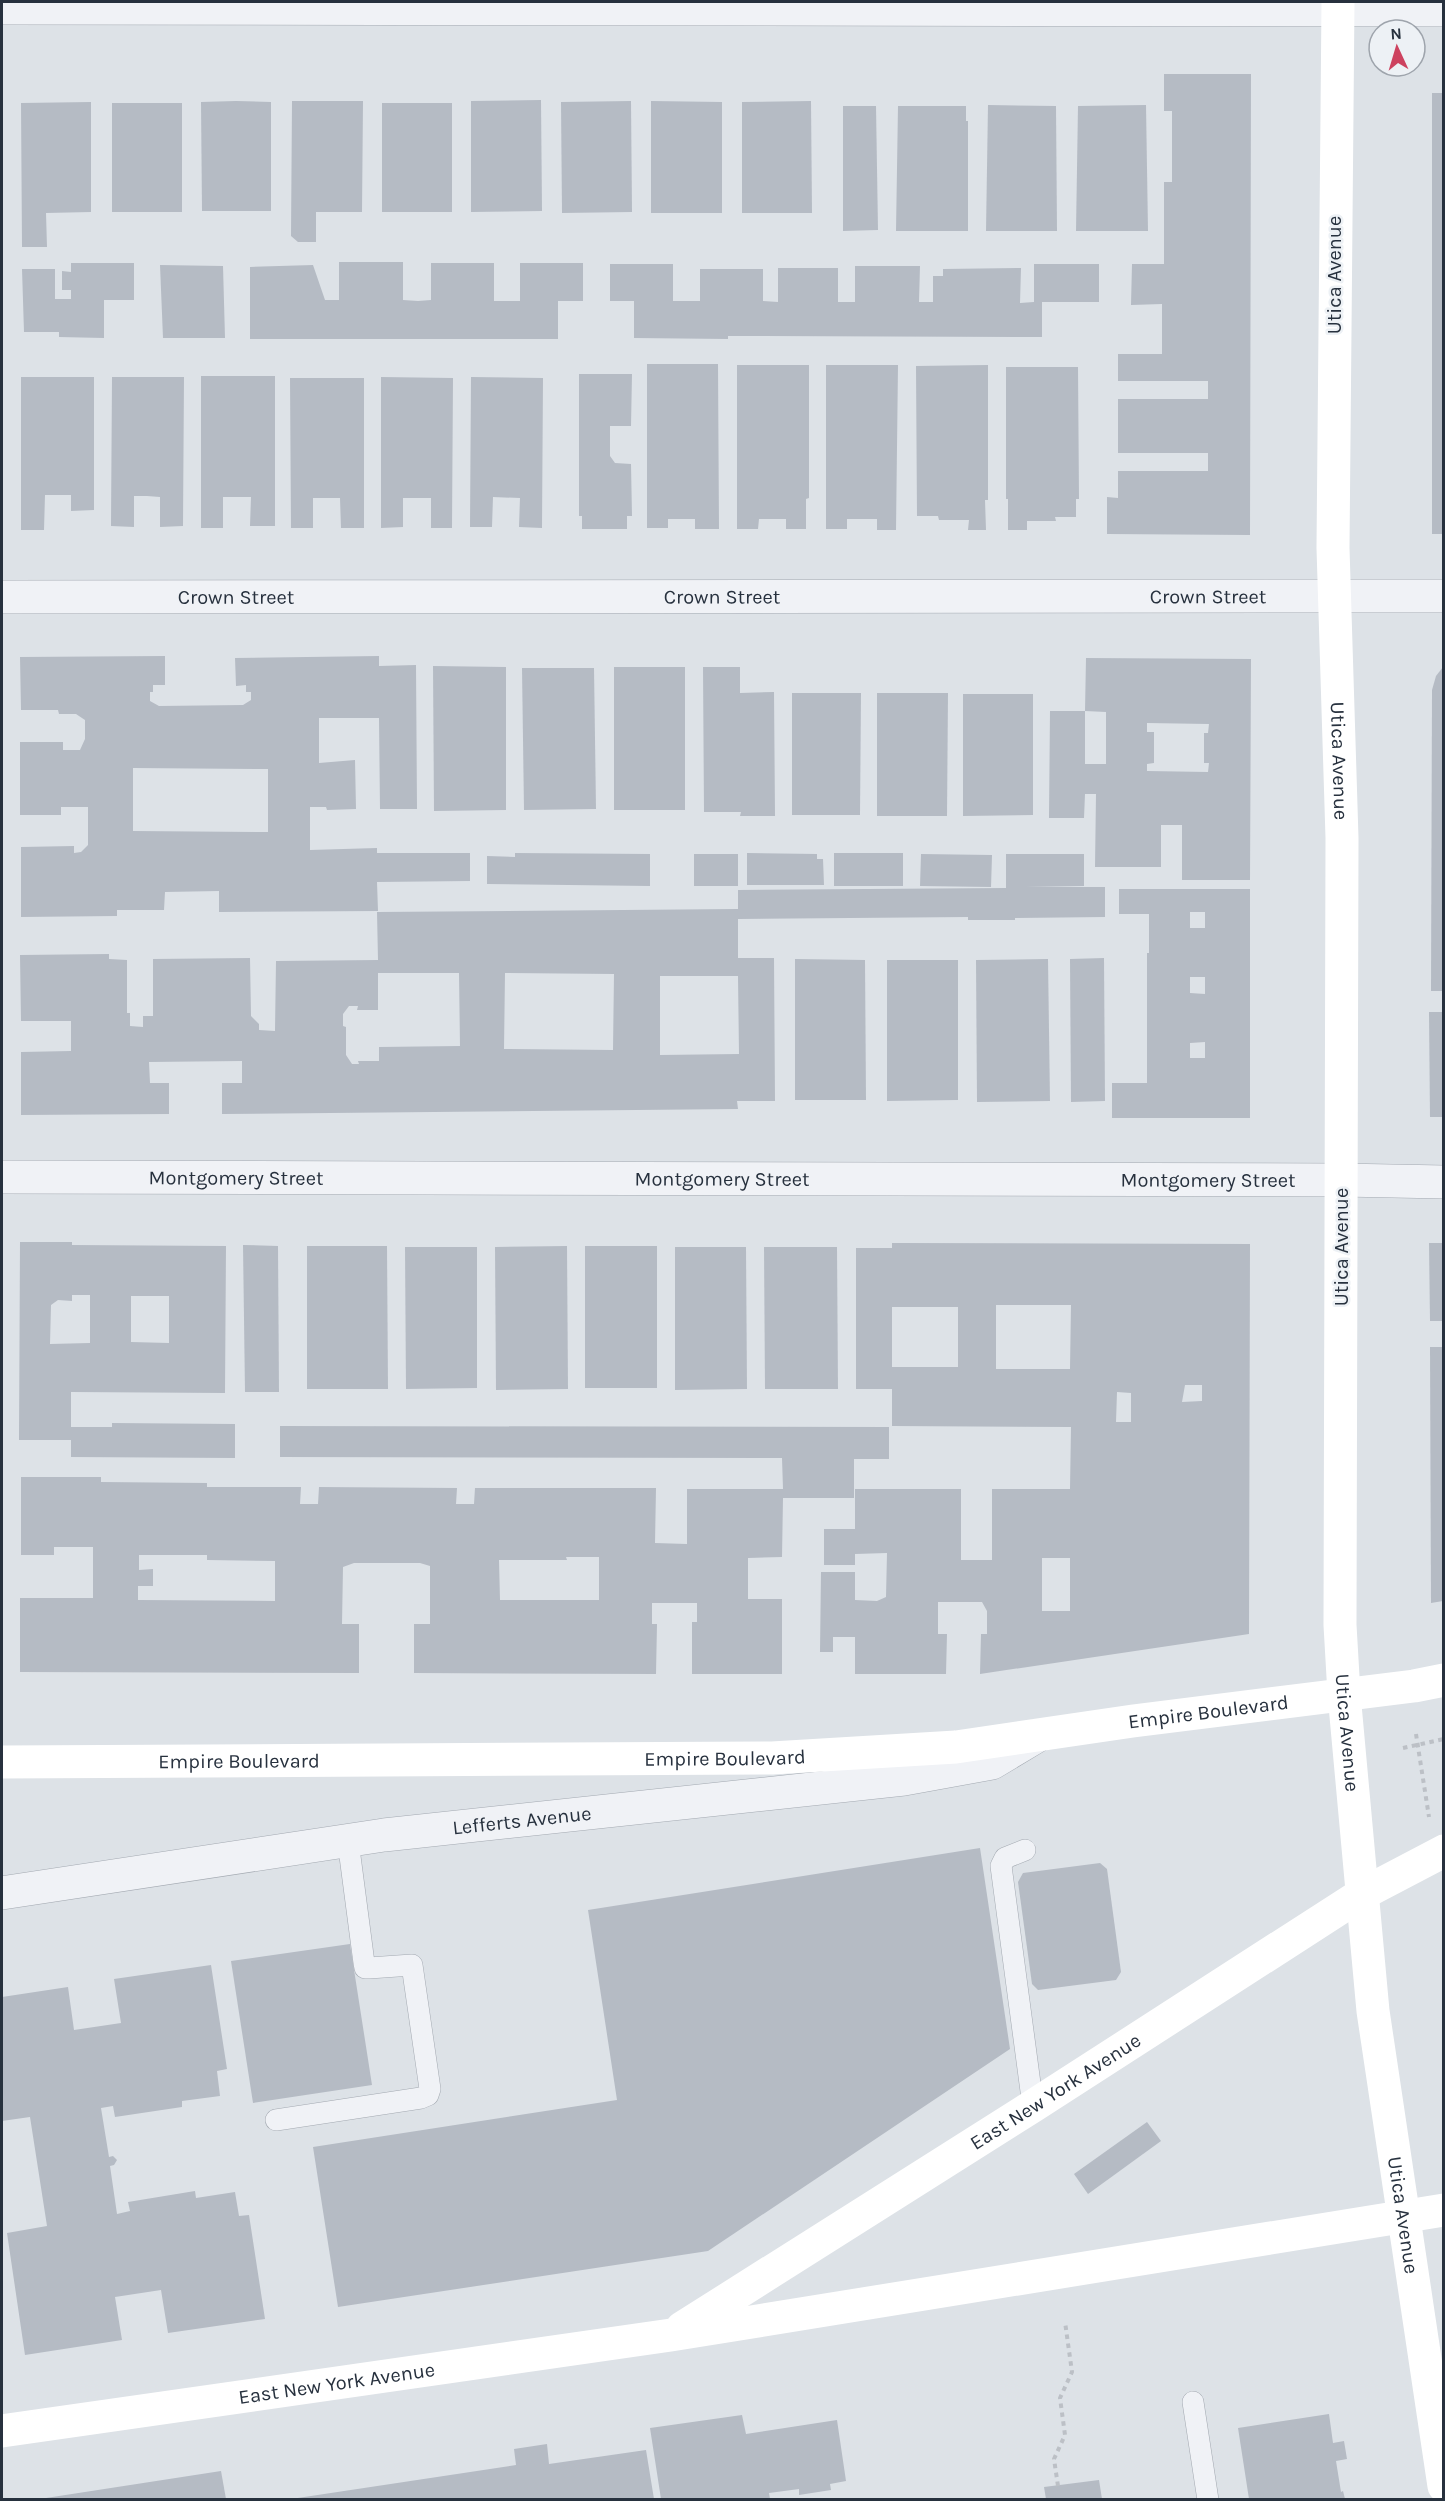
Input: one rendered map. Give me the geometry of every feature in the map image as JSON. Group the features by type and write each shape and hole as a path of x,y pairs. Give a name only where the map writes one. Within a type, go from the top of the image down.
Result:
{"main road":[{"name":"Utica Avenue","path":"1338,6 1334,596 1342,838 1340,1625 1344,1694 1373,2011 1443,2486"},
{"name":"Empire Boulevard","path":"2,1762 772,1758 957,1747 1144,1720 1414,1686 1443,1680"},
{"name":"East New York Avenue","path":"671,2335 1362,1894 1436,1837"},
{"name":"East New York Avenue","path":"2,2431 671,2335 1443,2210"}],"street":[{"path":"2,8 1338,6 1443,10"},
{"name":"Crown Street","path":"2,597 1443,596"},
{"name":"Montgomery Street","path":"2,1177 1443,1182"},
{"name":"Lefferts Avenue","path":"2,1893 384,1835 904,1779 992,1763 1037,1737"}],"lane":[{"path":"276,2120 421,2098 428,2095 430,2089 412,1965 365,1968 363,1963 348,1841"},
{"path":"1025,1850 1005,1857 1001,1866 1033,2106"},
{"path":"1193,2402 1208,2499"}],"path":[{"path":"1416,1734 1436,1837"},
{"path":"1403,1748 1418,1747 1443,1739"},
{"path":"1058,2486 1054,2459 1065,2435 1060,2398 1072,2373 1065,2322"}],"building":[{"path":"1164,74 1251,74 1250,535 1107,534 1107,497 1118,498 1118,471 1208,471 1208,453 1118,453 1118,399 1208,399 1208,381 1118,381 1118,354 1162,354 1162,304 1131,305 1132,264 1164,264 1164,182 1172,182 1172,111 1164,111"},
{"path":"1432,93 1443,93 1443,534 1432,534"},
{"path":"541,100 542,211 471,212 471,101"},
{"path":"292,101 363,101 362,212 316,212 316,242 298,242 291,236"},
{"path":"631,101 632,212 562,213 561,102"},
{"path":"651,101 722,102 722,213 651,213"},
{"path":"811,101 812,213 742,213 742,102"},
{"path":"91,102 91,212 46,213 47,247 22,247 21,103"},
{"path":"201,102 271,102 271,211 202,211"},
{"path":"112,103 182,103 182,212 112,212"},
{"path":"382,103 452,103 452,212 382,212"},
{"path":"988,105 1056,106 1057,231 986,231"},
{"path":"1146,105 1148,231 1076,231 1078,106"},
{"path":"843,106 876,106 878,230 843,231"},
{"path":"898,106 966,106 968,231 896,231"},
{"path":"339,262 403,262 403,300 418,301 431,300 431,263 494,263 494,301 520,301 520,263 583,263 583,301 558,301 558,339 250,339 250,267 313,265 325,300 339,300"},
{"path":"71,263 134,263 134,300 104,300 104,338 59,337 59,332 24,332 22,269 55,269 55,299 71,299 71,290 62,290 62,271 71,272"},
{"path":"610,264 673,264 673,301 700,301 700,269 763,269 763,301 778,302 778,268 838,268 838,302 855,302 855,266 920,266 919,302 933,302 933,276 943,276 943,269 1021,268 1020,303 1034,302 1034,264 1099,264 1099,302 1042,302 1042,337 634,338 634,301 610,301"},
{"path":"160,265 223,266 225,338 163,338"},
{"path":"647,364 718,364 719,529 695,529 695,519 668,519 668,528 647,528"},
{"path":"737,365 809,365 809,498 806,499 806,529 786,529 786,519 759,519 758,529 737,529"},
{"path":"826,365 898,365 896,530 877,530 877,519 847,519 847,529 826,529"},
{"path":"988,365 986,530 968,530 969,520 939,520 938,516 917,516 916,366"},
{"path":"1006,367 1078,367 1079,499 1076,499 1076,517 1055,517 1056,521 1027,521 1027,530 1008,530"},
{"path":"579,374 632,374 631,426 610,426 610,456 615,463 631,464 632,516 627,516 627,529 582,529 582,516 579,516"},
{"path":"201,376 275,376 275,526 250,526 251,497 223,497 223,528 201,528"},
{"path":"21,377 94,377 94,510 71,511 71,495 45,495 44,530 21,530"},
{"path":"112,377 184,377 183,526 160,527 160,497 134,496 134,527 111,526"},
{"path":"381,377 453,378 452,528 431,528 431,498 403,498 403,527 381,528"},
{"path":"471,377 543,378 542,528 519,527 520,498 493,497 492,527 470,527"},
{"path":"290,378 364,378 364,528 341,528 340,498 313,498 313,528 291,528"},
{"path":"165,656 165,685 153,685 153,692 150,692 150,701 159,706 243,705 251,700 251,692 246,692 246,685 236,686 235,658 379,656 379,666 416,665 417,809 380,809 379,718 319,718 319,763 355,760 356,809 327,810 326,807 310,807 310,850 377,848 377,853 470,853 470,881 377,882 378,911 219,912 219,891 165,892 164,910 117,910 117,916 21,917 21,847 74,846 74,853 81,852 88,845 88,807 61,807 61,815 20,815 20,742 63,742 63,750 80,750 85,739 85,720 76,714 59,714 58,710 21,710 20,657","holes":["133,768 268,769 268,832 133,831"]},
{"path":"1086,658 1251,659 1250,880 1182,880 1182,825 1161,825 1161,867 1095,867 1096,794 1085,794 1084,818 1049,818 1050,711 1085,711","holes":["1085,711 1106,712 1106,764 1085,764","1147,723 1209,724 1208,733 1204,733 1204,763 1209,763 1208,772 1147,771 1147,764 1154,763 1154,732 1147,732"]},
{"path":"433,666 506,667 506,810 434,811"},
{"path":"614,667 685,667 685,810 614,810"},
{"path":"703,667 740,667 740,693 774,692 775,816 740,816 741,812 704,812"},
{"path":"1443,667 1443,991 1431,991 1432,690 1436,676"},
{"path":"522,668 594,668 596,809 524,810"},
{"path":"792,693 861,693 860,815 792,815"},
{"path":"877,693 948,693 947,816 877,816"},
{"path":"963,694 1033,694 1033,815 963,816"},
{"path":"515,853 650,854 650,886 487,884 487,856 515,857"},
{"path":"747,853 817,854 817,859 823,859 824,885 747,885"},
{"path":"834,853 903,853 903,886 834,886"},
{"path":"694,854 738,854 738,886 694,886"},
{"path":"921,854 992,855 991,887 920,886"},
{"path":"1006,854 1084,854 1084,886 1026,887 1105,887 1105,917 1015,918 1015,920 968,920 968,917 738,919 738,958 774,958 775,1101 737,1101 738,1109 222,1114 222,1083 242,1083 242,1061 149,1062 150,1083 169,1083 169,1114 21,1115 21,1052 71,1051 71,1021 21,1021 20,955 109,954 109,959 127,960 127,1013 130,1013 130,1026 143,1027 143,1016 153,1016 153,959 250,958 251,1016 259,1024 259,1030 275,1031 276,961 378,960 377,912 738,909 738,890 1006,888","holes":["378,973 459,973 460,1046 379,1047 379,1061 358,1061 359,1064 352,1064 346,1055 346,1027 343,1026 343,1014 349,1006 358,1006 357,1010 378,1010","505,973 614,974 613,1050 504,1049","660,976 738,976 739,1054 660,1055"]},
{"path":"1119,889 1250,889 1250,1118 1112,1118 1112,1083 1147,1083 1149,914 1119,914","holes":["1190,912 1205,912 1205,928 1190,928","1190,977 1205,977 1205,994 1190,993","1205,1042 1205,1058 1190,1058 1190,1043"]},
{"path":"1104,958 1105,1101 1071,1102 1070,959"},
{"path":"795,959 865,960 866,1100 795,1100"},
{"path":"1048,959 1050,1101 977,1102 976,960"},
{"path":"887,960 958,960 958,1100 887,1101"},
{"path":"1429,1012 1443,1012 1443,1117 1430,1117"},
{"path":"20,1242 72,1242 72,1245 226,1246 225,1393 71,1392 71,1427 112,1427 112,1423 235,1424 235,1458 71,1457 71,1440 19,1440","holes":["72,1295 90,1295 90,1343 50,1344 51,1305 58,1300 72,1301","131,1296 169,1296 169,1343 131,1342"]},
{"path":"892,1243 1250,1244 1249,1634 980,1674 981,1634 987,1634 987,1611 982,1602 938,1602 938,1634 947,1634 946,1674 855,1674 855,1637 833,1637 833,1652 820,1652 821,1572 855,1572 855,1600 877,1601 886,1597 887,1553 855,1554 855,1565 824,1565 824,1529 855,1529 855,1489 961,1489 961,1560 992,1560 992,1489 1070,1489 1071,1427 892,1426 892,1389 856,1389 856,1248 892,1248","holes":["996,1305 1071,1305 1070,1369 996,1369","892,1307 958,1307 958,1367 892,1367","1185,1385 1202,1385 1202,1401 1182,1402","1117,1392 1131,1393 1131,1422 1116,1422","1042,1558 1070,1558 1070,1611 1042,1611"]},
{"path":"1429,1243 1443,1243 1443,1321 1430,1321"},
{"path":"243,1245 278,1246 279,1392 245,1392"},
{"path":"307,1246 387,1246 388,1389 307,1389"},
{"path":"567,1246 568,1389 496,1390 495,1247"},
{"path":"585,1246 657,1246 657,1388 585,1388"},
{"path":"405,1247 477,1247 477,1388 406,1389"},
{"path":"675,1247 746,1247 747,1389 675,1390"},
{"path":"764,1247 837,1247 838,1389 765,1389"},
{"path":"1430,1347 1443,1347 1443,1601 1431,1603"},
{"path":"280,1426 889,1427 889,1459 854,1459 854,1498 783,1498 782,1557 748,1558 748,1599 782,1599 782,1674 692,1674 692,1622 697,1622 697,1603 652,1603 652,1624 657,1624 656,1674 414,1673 414,1624 430,1624 430,1566 420,1563 354,1563 343,1567 342,1624 359,1624 359,1673 20,1672 20,1598 93,1598 93,1547 54,1547 54,1555 21,1555 21,1477 101,1477 101,1482 207,1483 207,1487 301,1487 300,1504 318,1504 319,1487 457,1488 456,1504 474,1504 475,1488 656,1488 655,1543 687,1544 687,1489 783,1489 782,1458 280,1457","holes":["139,1555 207,1555 207,1560 275,1561 275,1601 138,1600 138,1586 153,1586 153,1569 139,1570","566,1557 599,1557 599,1600 500,1600 499,1560 567,1560"]},
{"path":"980,1848 1010,2049 708,2251 338,2307 313,2147 617,2100 588,1910"},
{"path":"1100,1863 1107,1869 1121,1972 1116,1980 1038,1990 1032,1984 1018,1882 1023,1873"},
{"path":"350,1944 372,2085 253,2103 231,1961"},
{"path":"211,1965 227,2069 217,2071 220,2096 182,2101 182,2107 115,2117 113,2106 101,2108 109,2157 113,2156 117,2160 114,2165 110,2166 117,2214 130,2211 128,2202 195,2191 196,2198 235,2192 239,2216 249,2215 265,2319 168,2333 161,2290 115,2297 122,2340 25,2355 7,2233 47,2226 30,2117 2,2121 2,1997 68,1987 74,2030 121,2023 114,1979"},
{"path":"1147,2122 1161,2141 1088,2194 1074,2174"},
{"path":"1329,2414 1333,2443 1344,2441 1347,2459 1336,2461 1341,2492 1343,2491 1345,2499 1249,2499 1238,2428"},
{"path":"742,2415 746,2434 837,2420 846,2481 830,2484 831,2490 799,2495 799,2489 769,2493 770,2499 661,2499 650,2428"},
{"path":"547,2444 549,2464 646,2450 654,2499 291,2499 516,2465 514,2449"},
{"path":"221,2471 226,2499 46,2499 46,2498"},
{"path":"1099,2480 1102,2499 1046,2499 1044,2487"}]}
